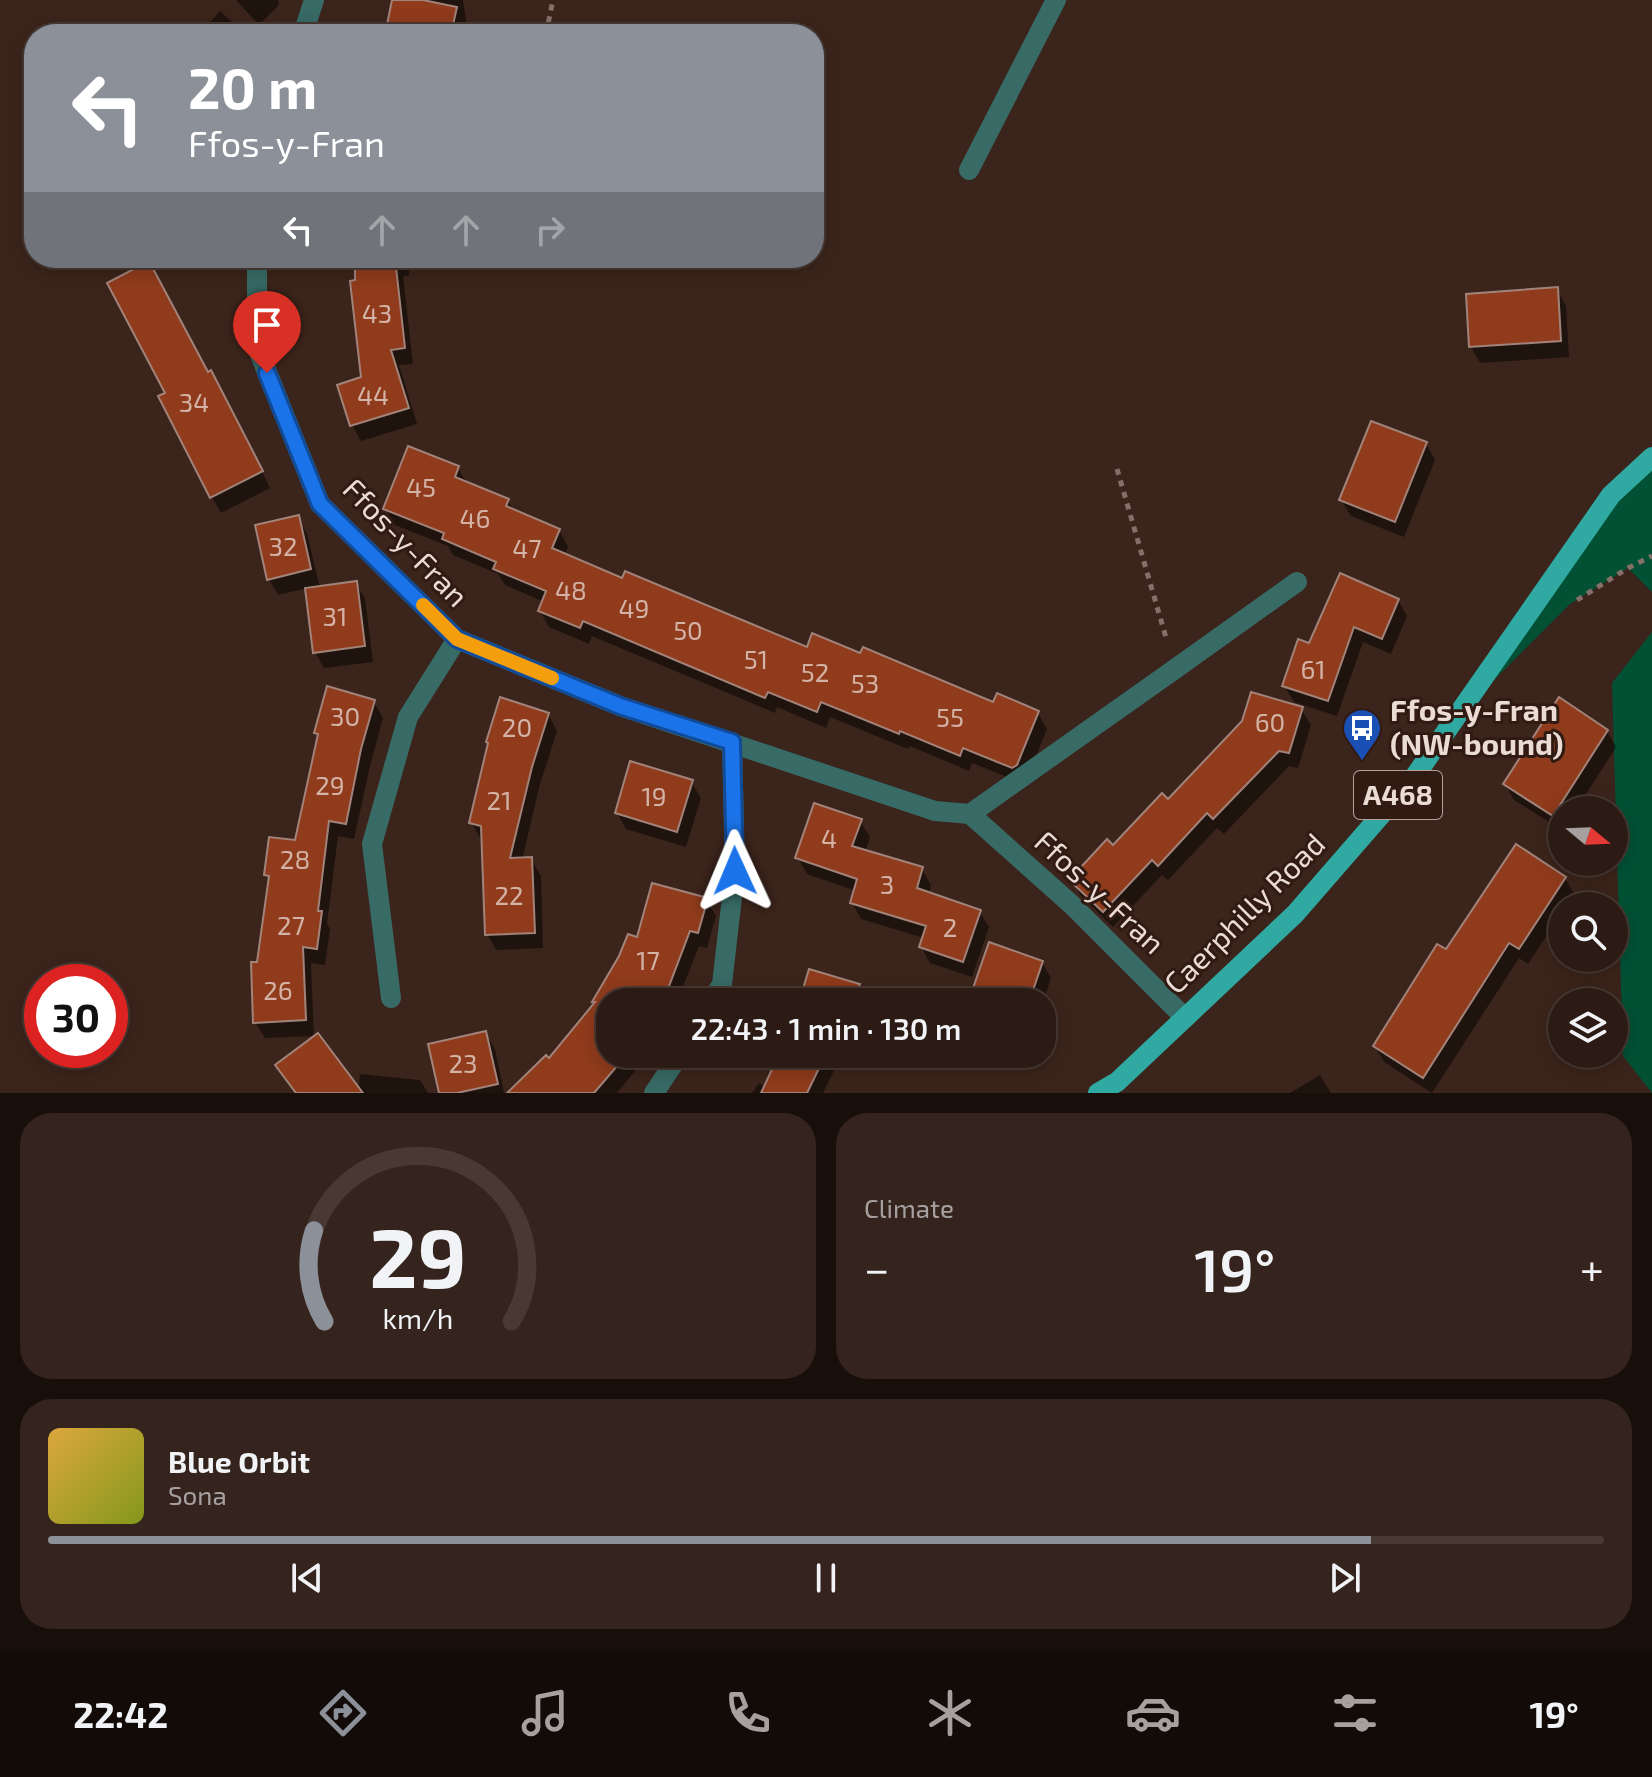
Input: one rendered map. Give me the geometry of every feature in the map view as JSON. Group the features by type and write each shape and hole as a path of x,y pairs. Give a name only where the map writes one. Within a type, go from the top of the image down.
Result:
{"main road":[{"name":"Caerphilly Road","path":"1098,1093 1117,1082 1295,914 1415,776 1611,495 1652,457"}],"street":[{"path":"306,24 314,0"},
{"path":"969,170 1056,0"},
{"name":"Ffos-y-Fran","path":"257,268 257,347 320,504 457,639 620,706 935,811 970,814 1072,905 1185,1018"},
{"path":"970,814 1297,582"},
{"name":"Ffos-y-Fran","path":"391,998 372,844 408,717 457,639"},
{"path":"720,988 735,871 732,742"},
{"path":"654,1093 671,1068"}],"path":[{"path":"548,24 553,0"},
{"path":"1117,469 1175,669"}],"green space":[{"path":"1652,457 1652,592 1628,568 1570,604 1456,718 1611,495"},
{"path":"1652,632 1652,1093 1628,1062 1628,988 1621,988 1621,972 1628,972 1628,892 1618,892 1618,876 1628,876 1628,796 1615,796 1612,683"}],"building":[{"path":"392,0 423,0 457,7 453,24 387,24"},
{"path":"136,268 153,268 208,372 211,370 263,471 210,498 158,396 165,393 107,283"},
{"path":"355,268 396,268 405,348 391,350 409,408 350,426 337,385 361,377 350,281 355,280"},
{"path":"1558,287 1561,341 1469,347 1466,294"},
{"path":"1371,421 1427,442 1395,522 1339,500"},
{"path":"408,446 459,466 455,477 509,499 506,506 560,529 552,548 622,578 625,571 807,647 812,633 860,653 863,647 993,702 997,693 1039,711 1017,765 1012,768 963,748 960,756 821,702 817,712 768,692 765,698 583,621 580,628 538,611 546,591 493,569 496,562 442,539 444,533 383,509"},
{"path":"299,515 311,569 267,580 255,525"},
{"path":"1340,573 1399,599 1382,639 1354,627 1328,701 1282,686 1298,639 1309,643"},
{"path":"357,581 365,646 313,653 305,588"},
{"path":"327,686 375,700 361,749 346,824 329,821 318,911 322,911 317,949 303,947 306,1020 253,1023 251,962 257,962 269,876 264,875 269,837 295,840 318,734 314,733"},
{"path":"1251,692 1303,707 1289,753 1279,751 1213,819 1207,813 1158,866 1152,860 1103,912 1069,880 1107,839 1113,845 1162,793 1168,799 1242,721"},
{"path":"500,697 549,713 510,858 532,857 535,933 485,935 481,826 469,823 486,742"},
{"path":"1559,697 1608,730 1566,796 1548,796 1548,813 1503,784"},
{"path":"630,761 693,780 677,832 615,813"},
{"path":"814,803 862,819 852,846 923,867 917,888 981,910 963,962 919,947 926,926 850,903 857,879 795,858"},
{"path":"1516,844 1548,865 1548,876 1566,877 1556,892 1548,892 1548,905 1519,949 1509,943 1423,1078 1373,1046 1437,944 1446,949"},
{"path":"652,883 708,898 698,933 690,931 668,988 600,988 628,934 637,937"},
{"path":"989,942 1043,961 1034,988 973,988"},
{"path":"809,969 860,984 858,988 803,988"},
{"path":"596,995 596,1068 615,1068 594,1093 507,1093 546,1055 549,1058 595,1002 592,1002"},
{"path":"486,1031 498,1084 457,1093 439,1093 428,1044"},
{"path":"318,1033 363,1093 296,1093 275,1065"},
{"path":"773,1068 819,1068 807,1093 761,1093"}],"slow traffic":[{"path":"423,605 457,639 552,678"}],"place":[{"name":"Ffos-y-Fran (NW-bound)","path":"1362,762"}],"route":[{"path":"267,373 320,504 457,639 620,706 732,742 735,871"}]}
